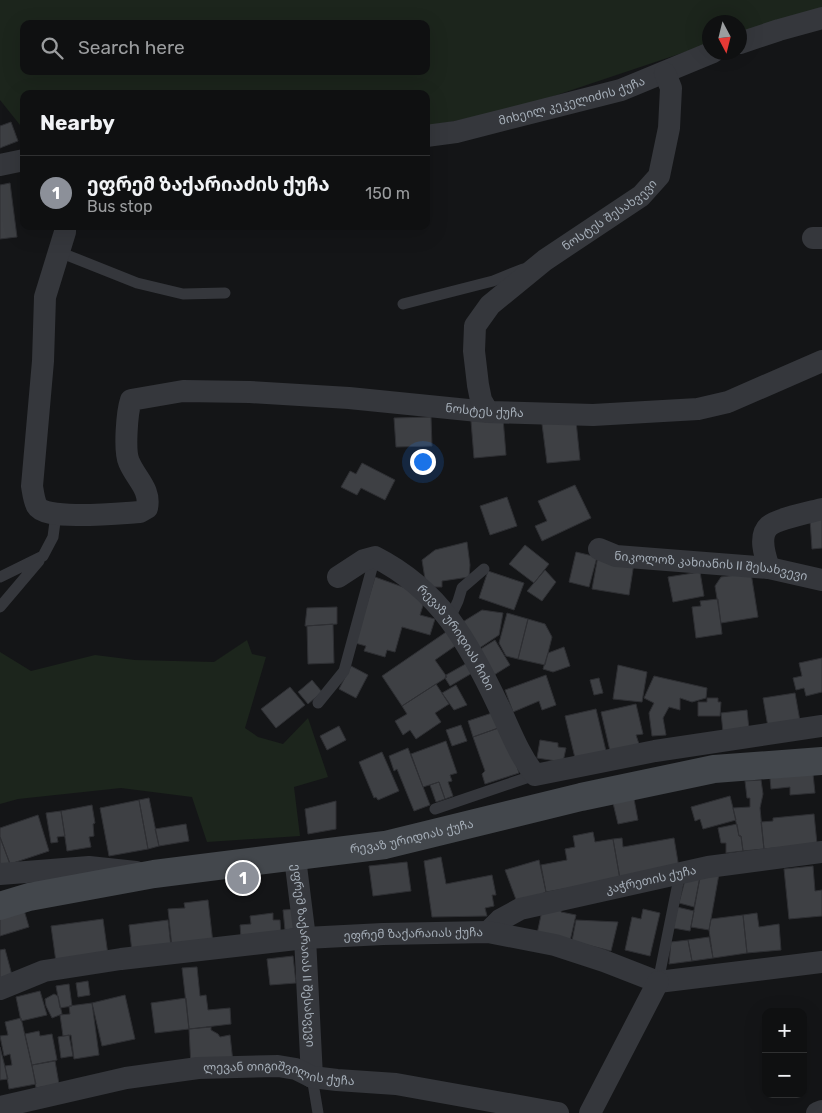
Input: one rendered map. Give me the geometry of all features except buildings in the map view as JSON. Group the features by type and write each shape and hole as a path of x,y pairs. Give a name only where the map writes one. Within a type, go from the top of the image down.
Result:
{"street":[{"path":"747,41 822,18"},
{"name":"მიხეილ კეკელიძის ქუჩა","path":"430,135 456,132 621,90 702,57"},
{"name":"ნოსტეს შესახვევი","path":"488,412 478,385 474,351 474,326 490,305 545,260 641,196 659,176 669,128 671,88 666,73"},
{"path":"0,165 20,161"},
{"path":"56,514 45,512 37,506 32,486 43,361 45,297 65,230"},
{"name":"ნოსტეს ქუჩა","path":"56,514 85,515 140,512 147,508 149,499 146,490 128,460 128,410 131,400 140,397 183,391 250,392 349,398 488,412 593,415 698,409 728,402 822,361"},
{"path":"769,568 764,552 764,535 769,526 822,509"},
{"name":"ნიკოლოზ კახიანის II შესახვევი","path":"599,549 616,556 769,568 822,580"},
{"path":"338,577 364,560 375,557"},
{"name":"რევაზ ურიდიას ჩიხი","path":"375,557 395,567 437,603 450,618 484,675 525,761 535,775"},
{"name":"რევაზ ურიდიას ქუჩა","path":"535,775 655,751 822,726"},
{"name":"რევაზ ურიდიას ქუჩა","path":"0,906 29,897 154,874 296,858 385,845 581,796 714,769 822,761"},
{"name":"კაჭრეთის ქუჩა","path":"488,932 500,920 520,909 708,867 822,852"},
{"name":"ეფრემ ზაქარაიას II შესახვევი","path":"296,858 305,938 312,1077"},
{"path":"0,874 89,867 154,874"},
{"name":"ეფრემ ზაქარაიას ქუჩა","path":"0,989 44,971 121,959 305,938 383,934 488,932 555,945 604,961 658,982 822,962"},
{"path":"590,1113 658,982"},
{"name":"ლევან თიგიშვილის ქუჩა","path":"0,1107 126,1078 198,1068 278,1066 296,1069 312,1077 396,1084 558,1113"},
{"path":"817,1113 822,1111"}],"lane":[{"path":"59,252 137,283 183,294 225,293"},
{"name":"ნოსტეს შესახვევი","path":"403,304 494,281 545,260"},
{"path":"0,607 43,556 53,536 56,514"},
{"path":"0,577 43,556"},
{"path":"318,703 344,671 375,557"},
{"path":"450,618 462,588 484,569"},
{"name":"რევაზ ურიდიას ქუჩა","path":"435,809 535,775"},
{"path":"658,982 680,873"},
{"name":"ეფრემ ზაქარაიას II შესახვევი","path":"312,1077 318,1113"}],"shaded area":[{"path":"0,0 822,0 822,11 747,33 747,15 702,15 702,46 530,104 430,125 430,90 20,90 20,125 0,100"},
{"path":"247,640 252,654 266,657 245,728 258,737 283,744 308,718 328,777 294,787 300,836 207,842 192,797 121,788 18,799 0,804 0,652 31,671 95,655 135,660 214,662"}],"place":[{"name":"ეფრემ ზაქარიაძის ქუჩა","path":"243,878"}]}
